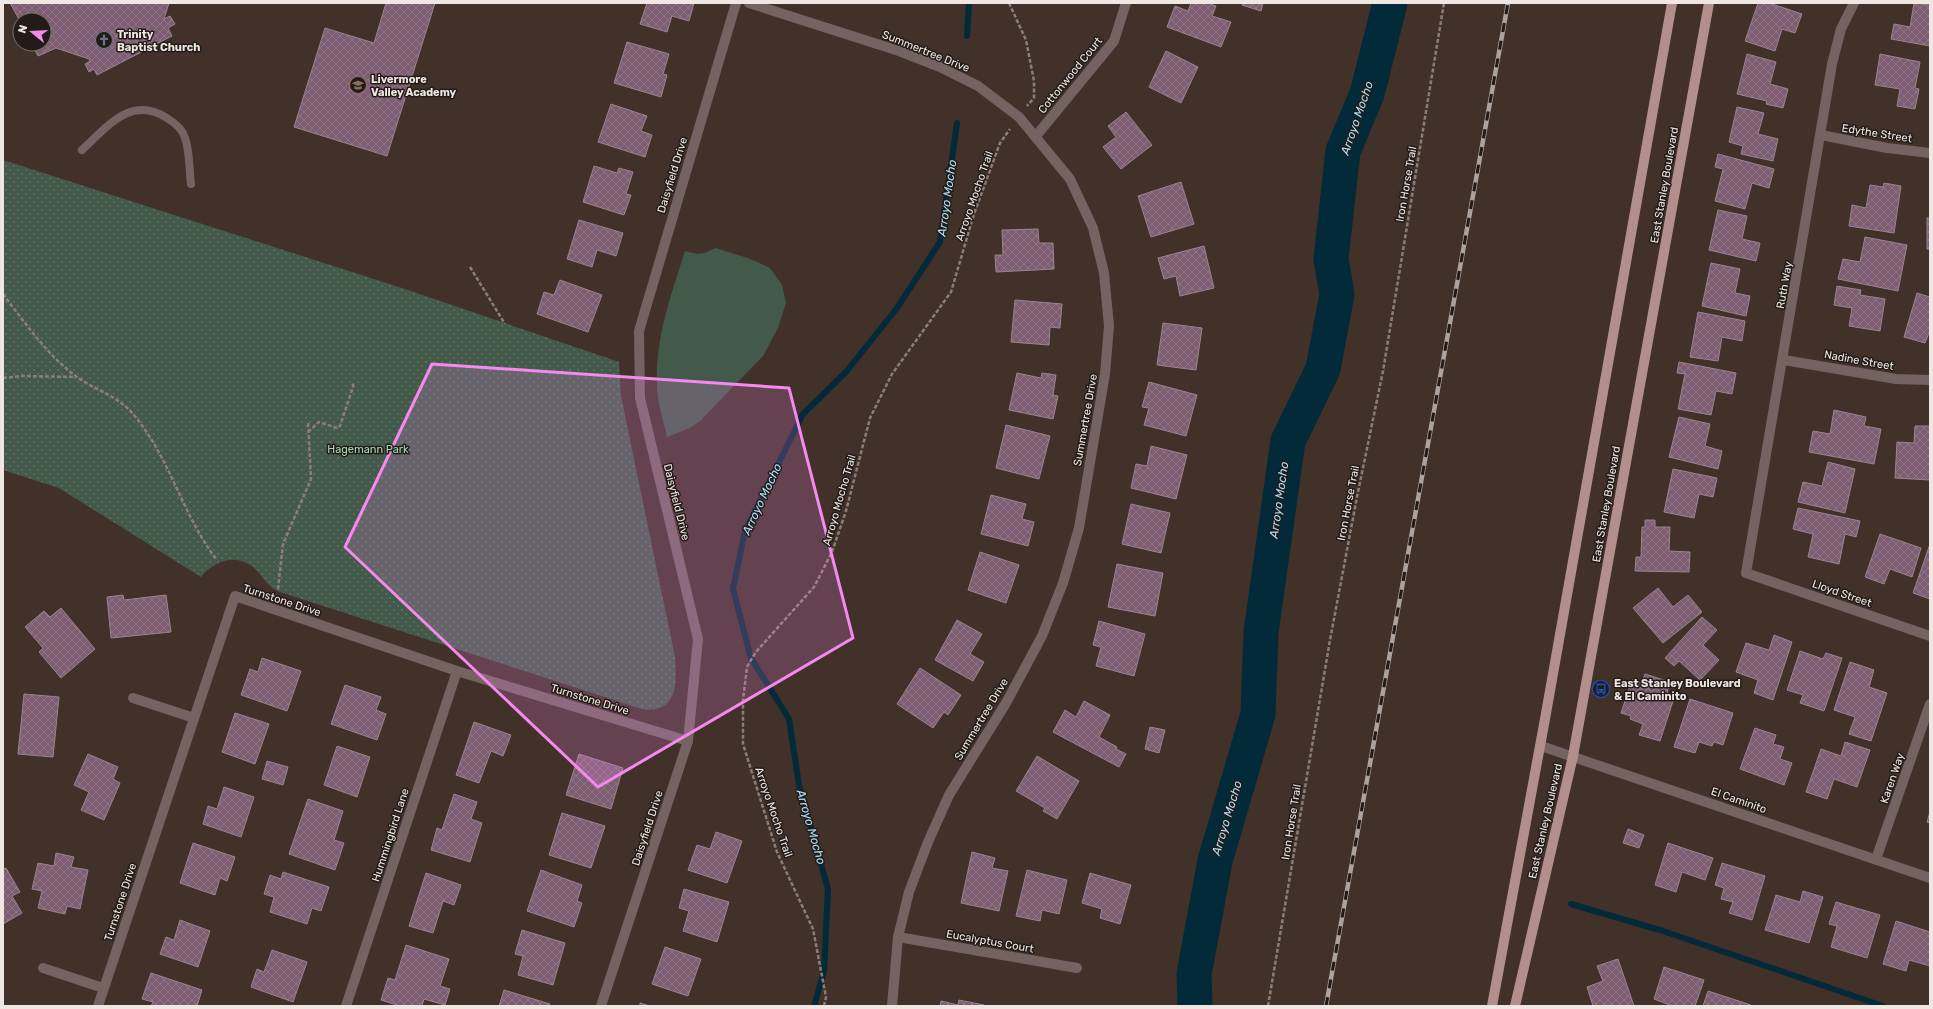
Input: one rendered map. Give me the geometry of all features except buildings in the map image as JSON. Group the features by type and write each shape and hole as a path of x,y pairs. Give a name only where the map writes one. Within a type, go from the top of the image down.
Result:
{"main road":[{"name":"East Stanley Boulevard","path":"1492,1006 1541,746 1672,3"},
{"name":"East Stanley Boulevard","path":"1515,1006 1573,756 1709,3"}],"street":[{"name":"Daisyfield Drive","path":"601,1006 688,741 698,639 640,398 639,330 736,3"},
{"name":"Summertree Drive","path":"749,3 899,51 940,67 978,86 1019,117 1070,179 1093,228 1104,272 1109,326 1105,374 1079,528 1062,583 1042,636 1006,703 949,795 908,892 898,937 892,1006"},
{"name":"Cottonwood Court","path":"1036,136 1114,41 1126,3"},
{"name":"Ruth Way","path":"1746,573 1784,360 1832,64 1841,29 1854,3"},
{"name":"Edythe Street","path":"1821,135 1887,148 1930,153"},
{"name":"Nadine Street","path":"1784,360 1896,379 1930,380"},
{"name":"Lloyd Street","path":"1746,573 1930,636"},
{"name":"Turnstone Drive","path":"98,1006 235,596 457,671 688,741"},
{"name":"Hummingbird Lane","path":"346,1006 457,671"},
{"path":"133,698 194,718"},
{"name":"Karen Way","path":"1876,859 1930,704"},
{"name":"El Caminito","path":"1541,746 1930,878"},
{"name":"Eucalyptus Court","path":"898,937 1077,968"},
{"path":"43,968 103,988"}],"lane":[{"path":"82,150 119,116 139,109 158,113 177,125 185,137 191,184"}],"path":[{"name":"Arroyo Mocho Trail","path":"824,1006 826,997 813,929 777,852 743,744 743,700 747,667 755,652 814,586 832,552 846,511 870,418 892,374 951,292 974,214 1000,143 1034,98 1034,81 1026,40 1009,3"},
{"name":"Iron Horse Trail","path":"1268,1006 1330,640 1383,371 1444,3"},
{"path":"470,267 505,324"},
{"path":"3,294 45,346 77,377 118,400 133,413 160,452 183,499 192,522 204,544 217,560"},
{"path":"3,378 77,377"},
{"path":"308,433 319,422 337,428 340,426 353,383"},
{"path":"278,589 283,544 311,479 308,421"}],"highlighted area":[{"path":"432,364 789,388 853,638 598,787 345,547"}],"green space":[{"name":"Hagemann Park","path":"3,160 405,289 619,362 621,396 675,657 675,686 673,695 669,702 663,707 654,710 642,709 280,592 271,587 253,567 239,560 218,563 206,571 201,577 59,488 3,470"},
{"path":"715,248 748,258 770,268 782,285 786,303 778,328 763,356 700,421 690,428 667,437 657,391 657,368 661,334 665,317 685,251 700,254"}],"waterway":[{"name":"Arroyo Mocho","path":"967,36 969,3"},
{"name":"Arroyo Mocho","path":"1195,1006 1194,974 1215,861 1258,714 1261,632 1288,441 1323,369 1337,294 1331,259 1343,151 1367,94 1390,3"},
{"name":"Arroyo Mocho","path":"814,1006 824,971 828,889 799,785 789,719 751,658 733,589 745,531 803,414 846,372 897,308 940,242 957,123"},
{"path":"1571,904 1663,931 1883,1006"}],"railway":[{"path":"1326,1006 1508,3"}],"place":[{"name":"Trinity Baptist Church","path":"104,40"},
{"name":"Livermore Valley Academy","path":"358,85"},
{"name":"East Stanley Boulevard & El Caminito","path":"1601,689"}]}
